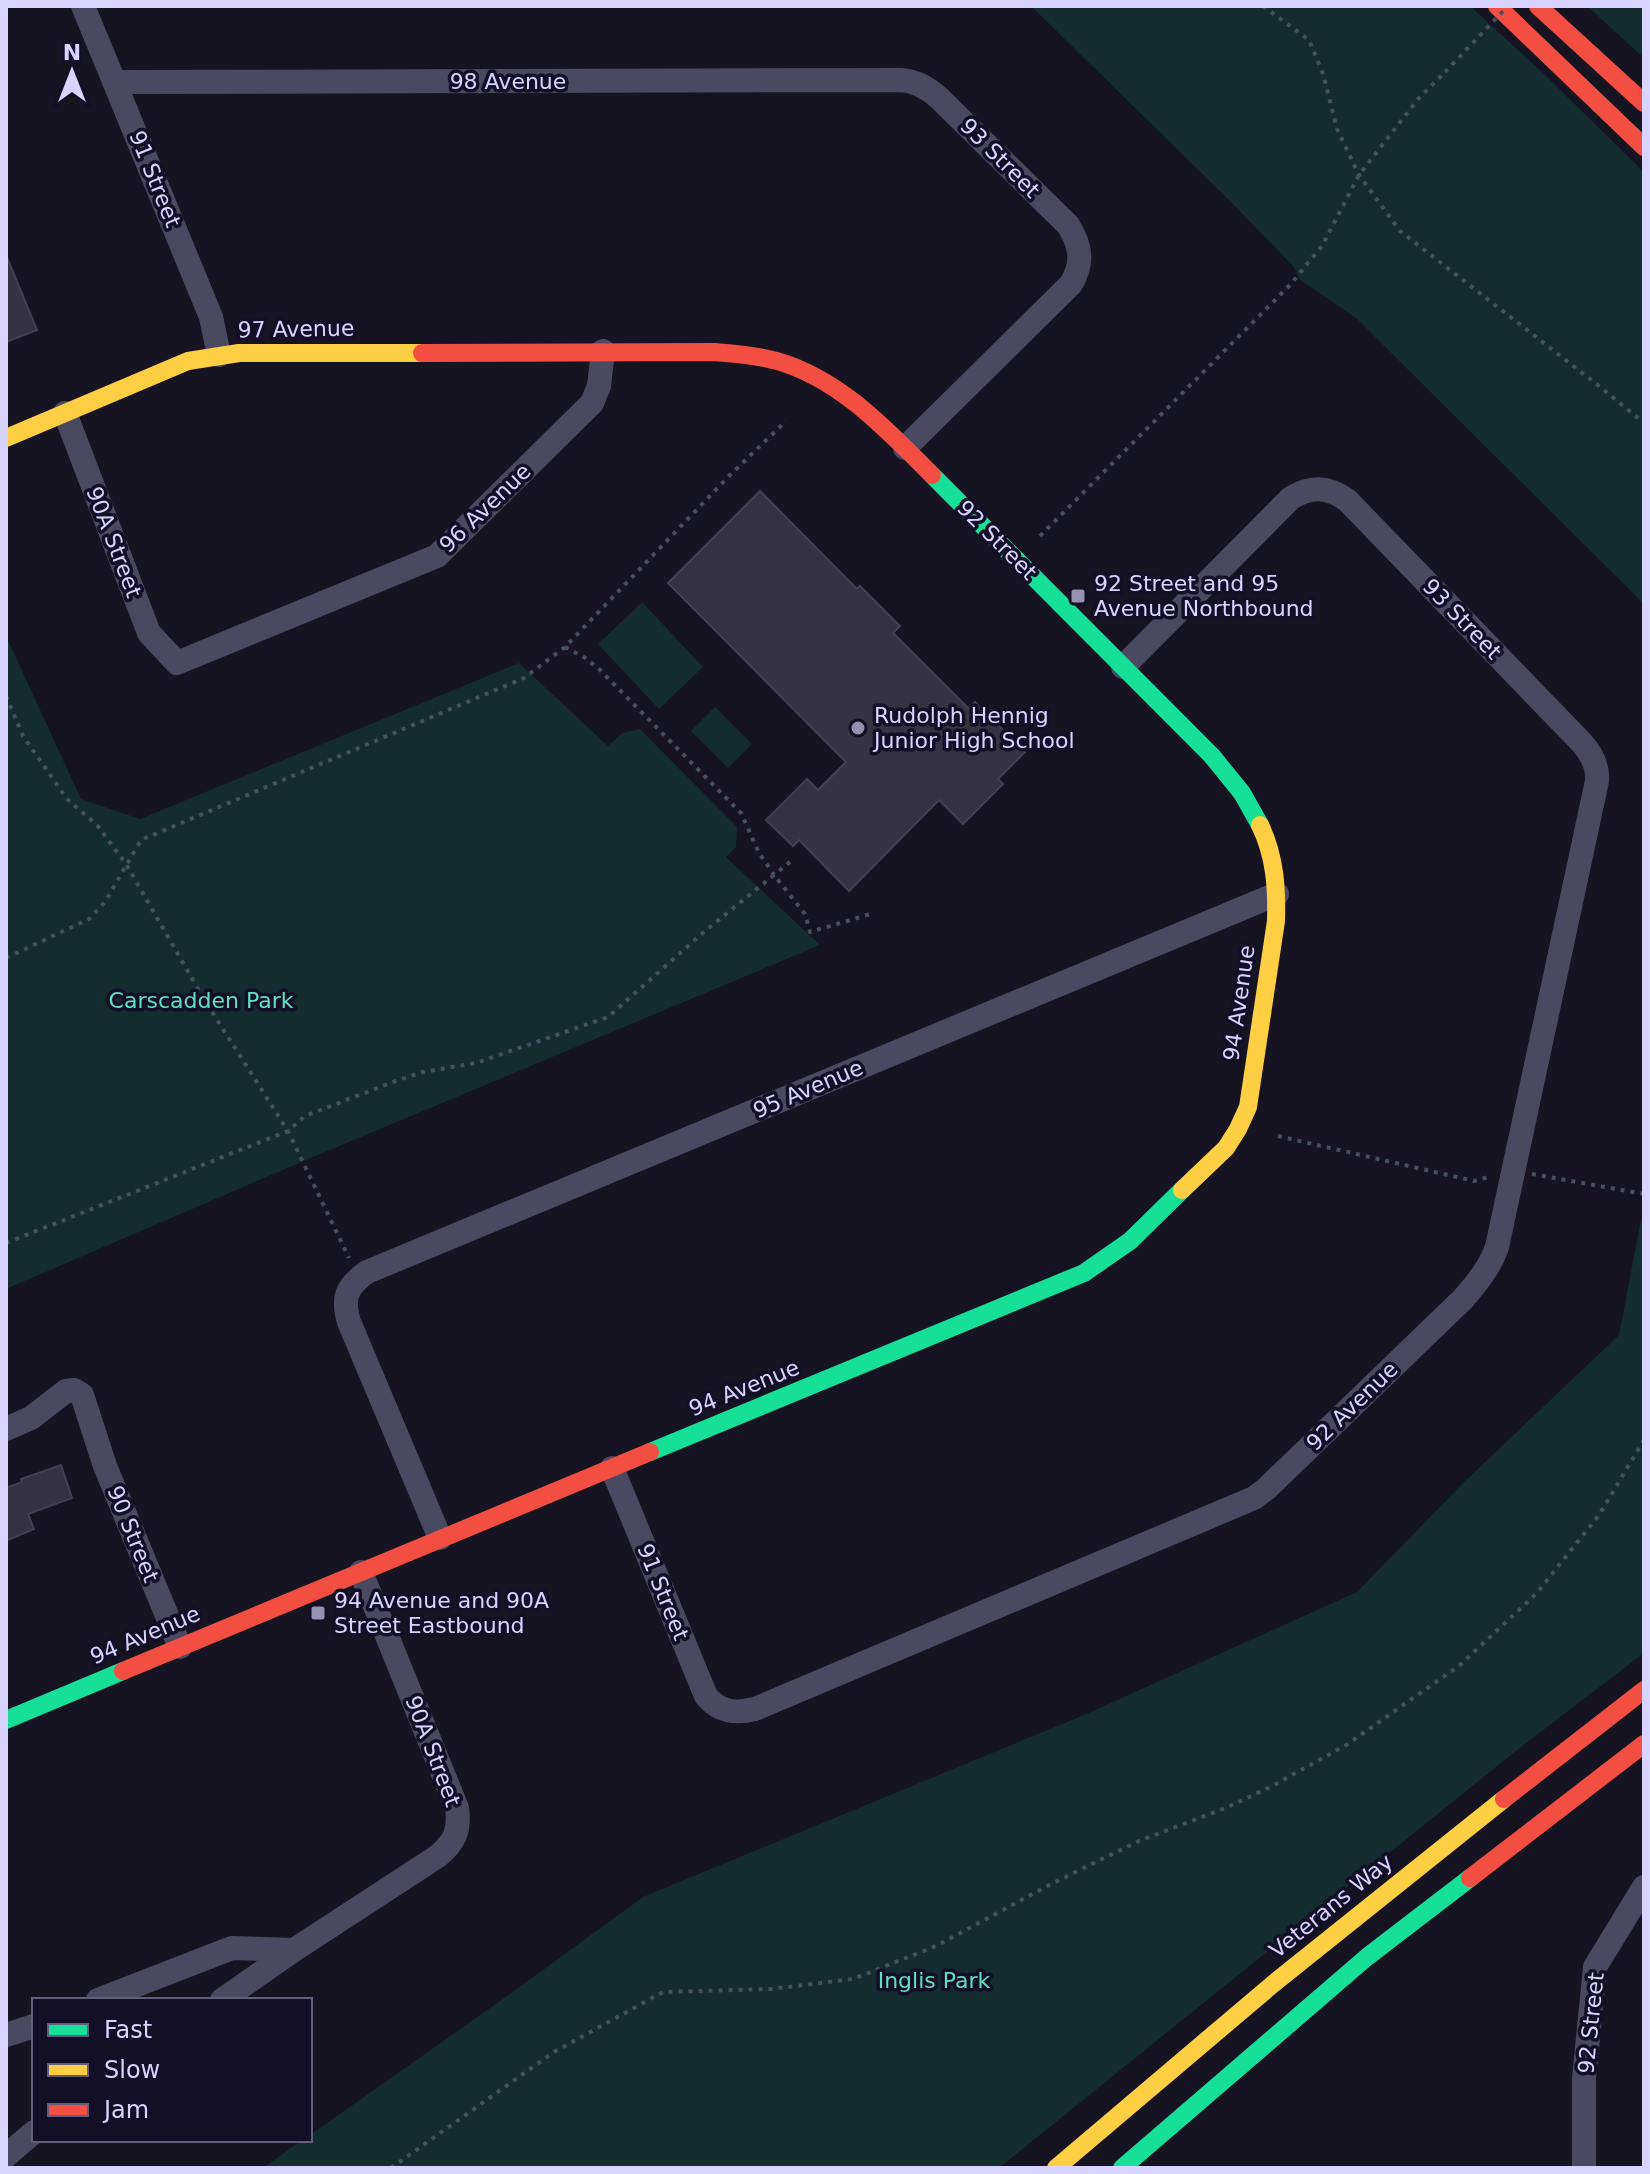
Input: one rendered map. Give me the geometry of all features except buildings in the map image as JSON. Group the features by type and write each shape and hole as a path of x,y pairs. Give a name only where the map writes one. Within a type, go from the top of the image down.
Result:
{"street":[{"name":"91 Street","path":"83,6 211,317 219,355"},
{"path":"1497,6 1644,147"},
{"path":"1538,6 1644,103"},
{"path":"1548,6 1581,47"},
{"name":"98 Avenue","path":"115,82 901,80"},
{"name":"93 Street","path":"901,80 923,85 939,98 1068,225 1081,257 1071,284 905,448"},
{"name":"97 Avenue","path":"6,438 188,361 219,355 257,352 603,351"},
{"name":"92 Street","path":"603,351 737,353 765,357 826,380 843,392 905,448 1212,756 1255,811 1267,844 1277,894"},
{"name":"96 Avenue","path":"177,663 437,556 592,403 599,389 603,351"},
{"name":"90A Street","path":"65,413 149,633 177,663"},
{"name":"93 Street","path":"1123,667 1291,498 1316,488 1326,489 1347,500 1582,743 1592,755 1595,765"},
{"name":"92 Avenue","path":"722,1710 744,1712 755,1709 1254,1498 1477,1283 1497,1247 1597,781 1595,765"},
{"name":"95 Avenue","path":"352,1286 367,1272 1277,894"},
{"name":"94 Avenue","path":"6,1720 1084,1273 1130,1241 1226,1148 1244,1119 1276,921 1277,894"},
{"path":"352,1286 346,1310 349,1322 440,1538"},
{"name":"90 Street","path":"6,1429 31,1418 66,1391 74,1390 83,1398 105,1466 180,1647"},
{"name":"91 Street","path":"612,1468 700,1685 722,1710"},
{"name":"90A Street","path":"294,1950 438,1856 449,1847 458,1830 457,1808 361,1572"},
{"name":"Veterans Way","path":"1056,2168 1345,1923 1644,1690"},
{"path":"1122,2168 1367,1957 1644,1744"},
{"name":"92 Street","path":"1584,2168 1584,2078 1595,1967 1642,1889"},
{"path":"103,1998 232,1948 294,1950"},
{"path":"225,1998 294,1950"},
{"path":"6,2035 32,2027"},
{"path":"8,2150 32,2133"}],"path":[{"path":"1263,6 1309,40 1323,74 1337,129 1359,175 1400,231 1644,423"},
{"path":"1040,536 1290,285 1322,246 1359,175 1418,99 1508,6"},
{"path":"6,958 89,919 105,902 141,840 524,678 565,647 786,421"},
{"path":"565,647 599,669 741,813 759,853 805,914 810,932 874,913"},
{"path":"6,696 23,736 67,799 97,825 126,864 205,1001 288,1131 352,1286"},
{"path":"6,1243 288,1131 305,1116 393,1082 423,1072 476,1063 608,1017 705,931 791,861"},
{"path":"1278,1136 1474,1181 1514,1171 1644,1194"},
{"path":"391,2168 554,2052 663,1992 771,1989 853,1979 936,1946 1053,1883 1139,1841 1228,1807 1348,1744 1460,1665 1536,1594 1599,1515 1644,1440"}],"green space":[{"path":"1031,6 1470,6 1541,71 1644,172 1644,604 1356,318 1299,279 1294,267 1229,200"},
{"path":"1587,6 1644,6 1644,58"},
{"path":"642,602 703,667 659,709 598,644"},
{"name":"Carscadden Park","path":"6,636 81,799 140,819 519,663 608,746 622,733 640,729 737,827 736,847 726,857 820,945 6,1289"},
{"path":"715,707 752,744 728,768 691,731"},
{"name":"Inglis Park","path":"1644,1204 1644,1653 1517,1750 999,2168 263,2168 299,2142 312,2142 312,2134 643,1897 1084,1715 1357,1592 1465,1481 1619,1335"}],"traffic: fast":[{"path":"932,475 1212,756 1242,793 1260,825"},
{"path":"650,1452 1084,1273 1130,1241 1182,1190"},
{"path":"6,1720 123,1671"},
{"path":"1122,2168 1367,1957 1470,1878"}],"traffic: slow":[{"path":"6,438 188,361 239,353 422,353"},
{"path":"1182,1190 1226,1148 1248,1107 1276,921 1274,872 1260,825"},
{"path":"1056,2168 1273,1984 1504,1799"}],"traffic: jam":[{"path":"1497,6 1644,147"},
{"path":"1538,6 1644,103"},
{"path":"422,353 715,352 769,359 800,369 842,393 880,424 932,475"},
{"path":"123,1671 650,1452"},
{"path":"1504,1799 1644,1690"},
{"path":"1470,1878 1644,1744"}],"place":[{"name":"92 Street and 95 Avenue Northbound","path":"1078,596"},
{"name":"Rudolph Hennig Junior High School","path":"858,728"},
{"name":"94 Avenue and 90A Street Eastbound","path":"318,1613"}]}
